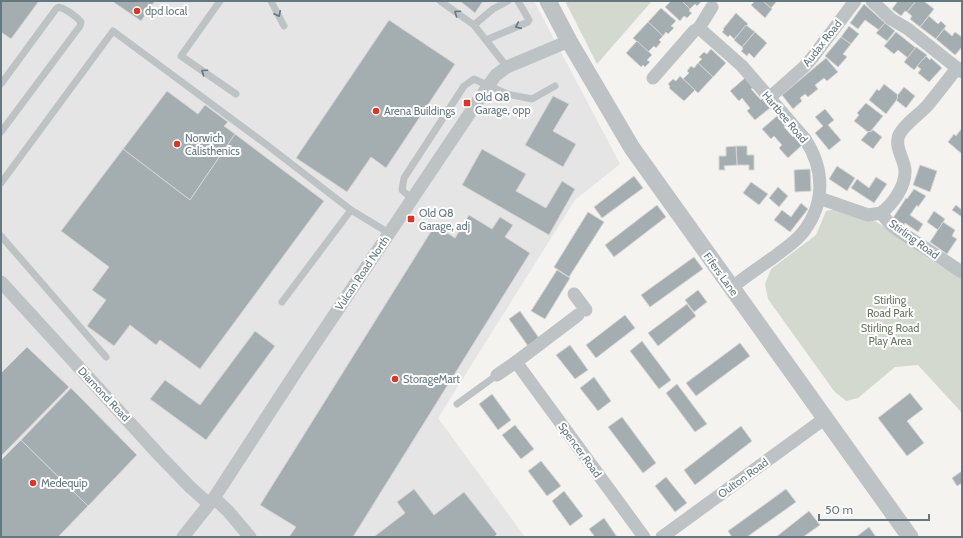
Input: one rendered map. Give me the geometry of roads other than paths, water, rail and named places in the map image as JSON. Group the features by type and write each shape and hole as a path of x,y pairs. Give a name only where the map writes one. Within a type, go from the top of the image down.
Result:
{"street":[{"name":"Fifers Lane","path":"548,1 569,41 632,148 824,419 910,537"},
{"name":"Audax Road","path":"769,98 812,58 855,1"},
{"path":"872,1 891,19 908,29 960,70 905,126 899,136 898,147 905,170 904,182 888,207 881,213"},
{"path":"653,78 694,31 700,28 712,7"},
{"name":"Hartbee Road","path":"700,28 742,66 804,139 812,150 817,163 820,183 819,198 815,212 804,231 796,239 731,288"},
{"name":"Vulcan Road North","path":"183,537 212,501 389,233 496,75 507,66 569,41"},
{"name":"Stirling Road","path":"819,198 868,214 881,213 890,224 899,231 962,272"},
{"name":"Diamond Road","path":"1,282 190,487 228,511 250,537"},
{"path":"497,375 582,313 574,294"},
{"name":"Spencer Road","path":"516,362 644,537"},
{"name":"Oulton Road","path":"662,537 824,419"}],"lane":[{"path":"220,1 181,56 236,94"},
{"path":"272,1 284,26"},
{"path":"440,1 474,25 507,66"},
{"path":"474,25 493,9 508,1"},
{"path":"486,40 528,22 529,20 518,1"},
{"path":"1,84 56,9 59,7 63,8 79,19 81,22 80,26 1,132"},
{"path":"1,183 113,31 351,210 389,233"},
{"path":"412,199 402,190 404,178 464,86 474,79 507,94 532,99 555,86"},
{"path":"282,302 351,210"},
{"path":"1,236 106,357"},
{"path":"457,404 497,375"}],"place":[{"name":"dpd local","path":"137,11"},
{"name":"Old Q8 Garage, opp","path":"467,103"},
{"name":"Arena Buildings","path":"376,111"},
{"name":"Norwich Calisthenics","path":"177,144"},
{"name":"Old Q8 Garage, adj","path":"411,219"},
{"name":"StorageMart","path":"395,379"},
{"name":"Medequip","path":"33,483"}],"park label":[{"name":"Stirling Road Park","path":"890,306"},
{"name":"Stirling Road Play Area","path":"890,334"}]}
